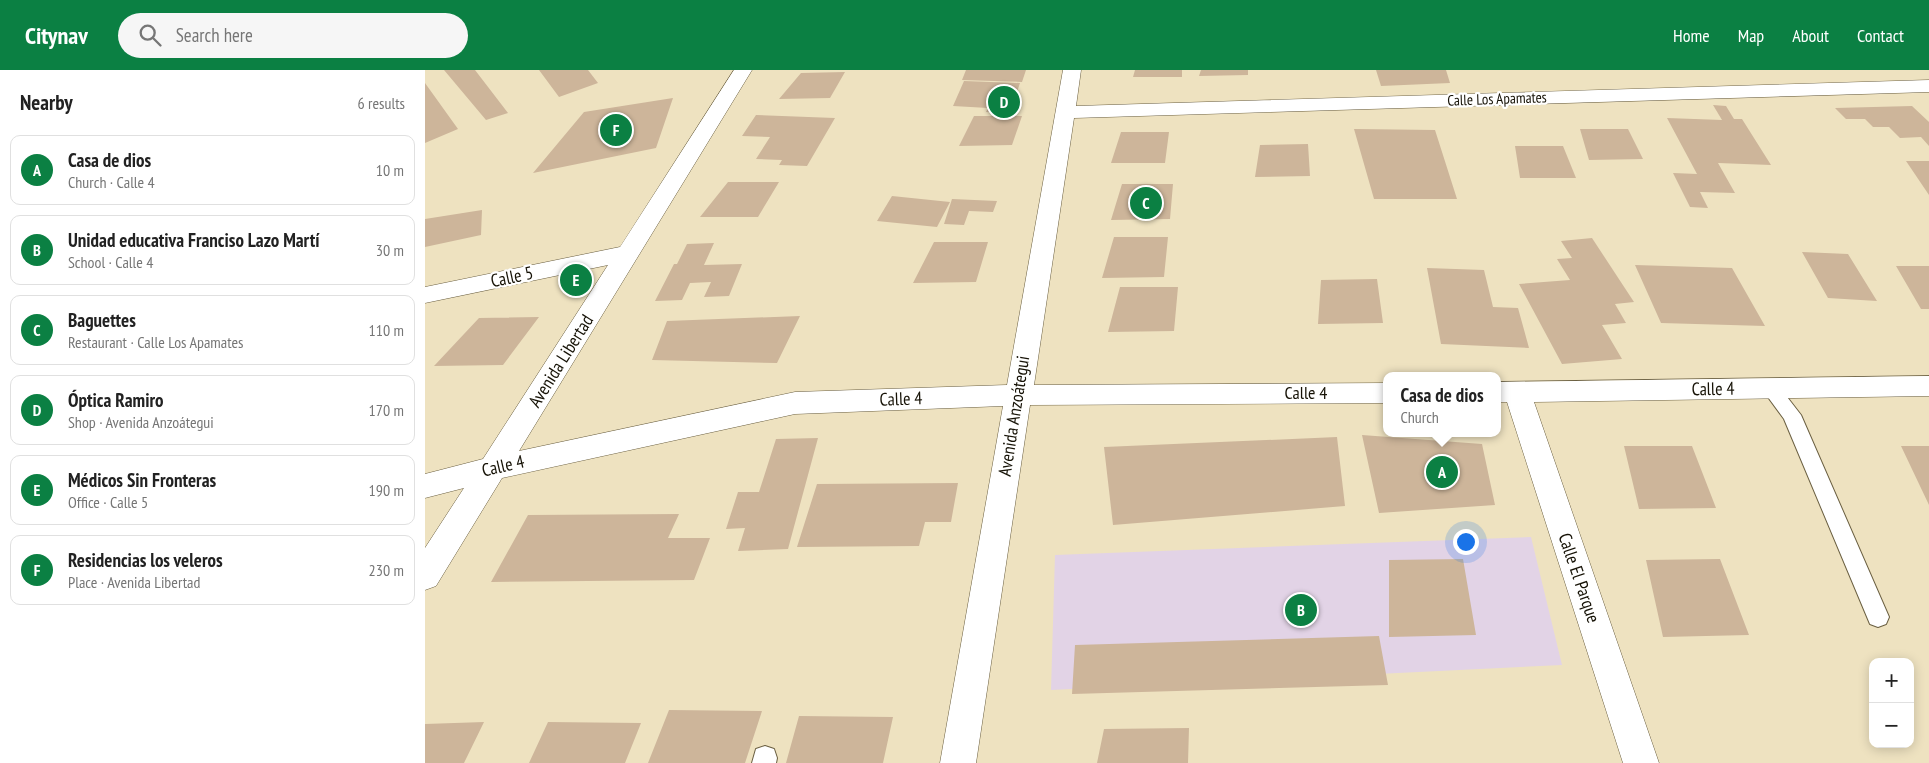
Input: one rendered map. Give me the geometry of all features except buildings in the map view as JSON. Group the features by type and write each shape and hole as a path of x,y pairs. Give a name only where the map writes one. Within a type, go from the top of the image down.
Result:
{"street":[{"name":"Avenida Libertad","path":"425,576 743,70"},
{"name":"Avenida Anzoátegui","path":"958,763 1072,70"},
{"path":"1914,70 1929,85"},
{"name":"Calle Los Apamates","path":"1065,112 1929,85"},
{"name":"Calle 5","path":"425,295 628,253"},
{"name":"Calle 4","path":"1507,392 1929,386"},
{"name":"Calle El Parque","path":"1507,392 1641,763"},
{"name":"Calle 4","path":"425,486 494,468 795,403 1018,395 1383,393"}],"lane":[{"path":"1771,388 1792,415 1878,617"}],"shaded area":[{"path":"1531,537 1562,665 1051,690 1055,555"}],"place":[{"name":"Óptica Ramiro","path":"1004,102"},
{"name":"Residencias los veleros","path":"616,130"},
{"name":"Baguettes","path":"1146,203"},
{"name":"Médicos Sin Fronteras","path":"576,280"},
{"name":"Casa de dios","path":"1442,472"},
{"name":"Unidad educativa Franciso Lazo Martí","path":"1301,610"}]}
